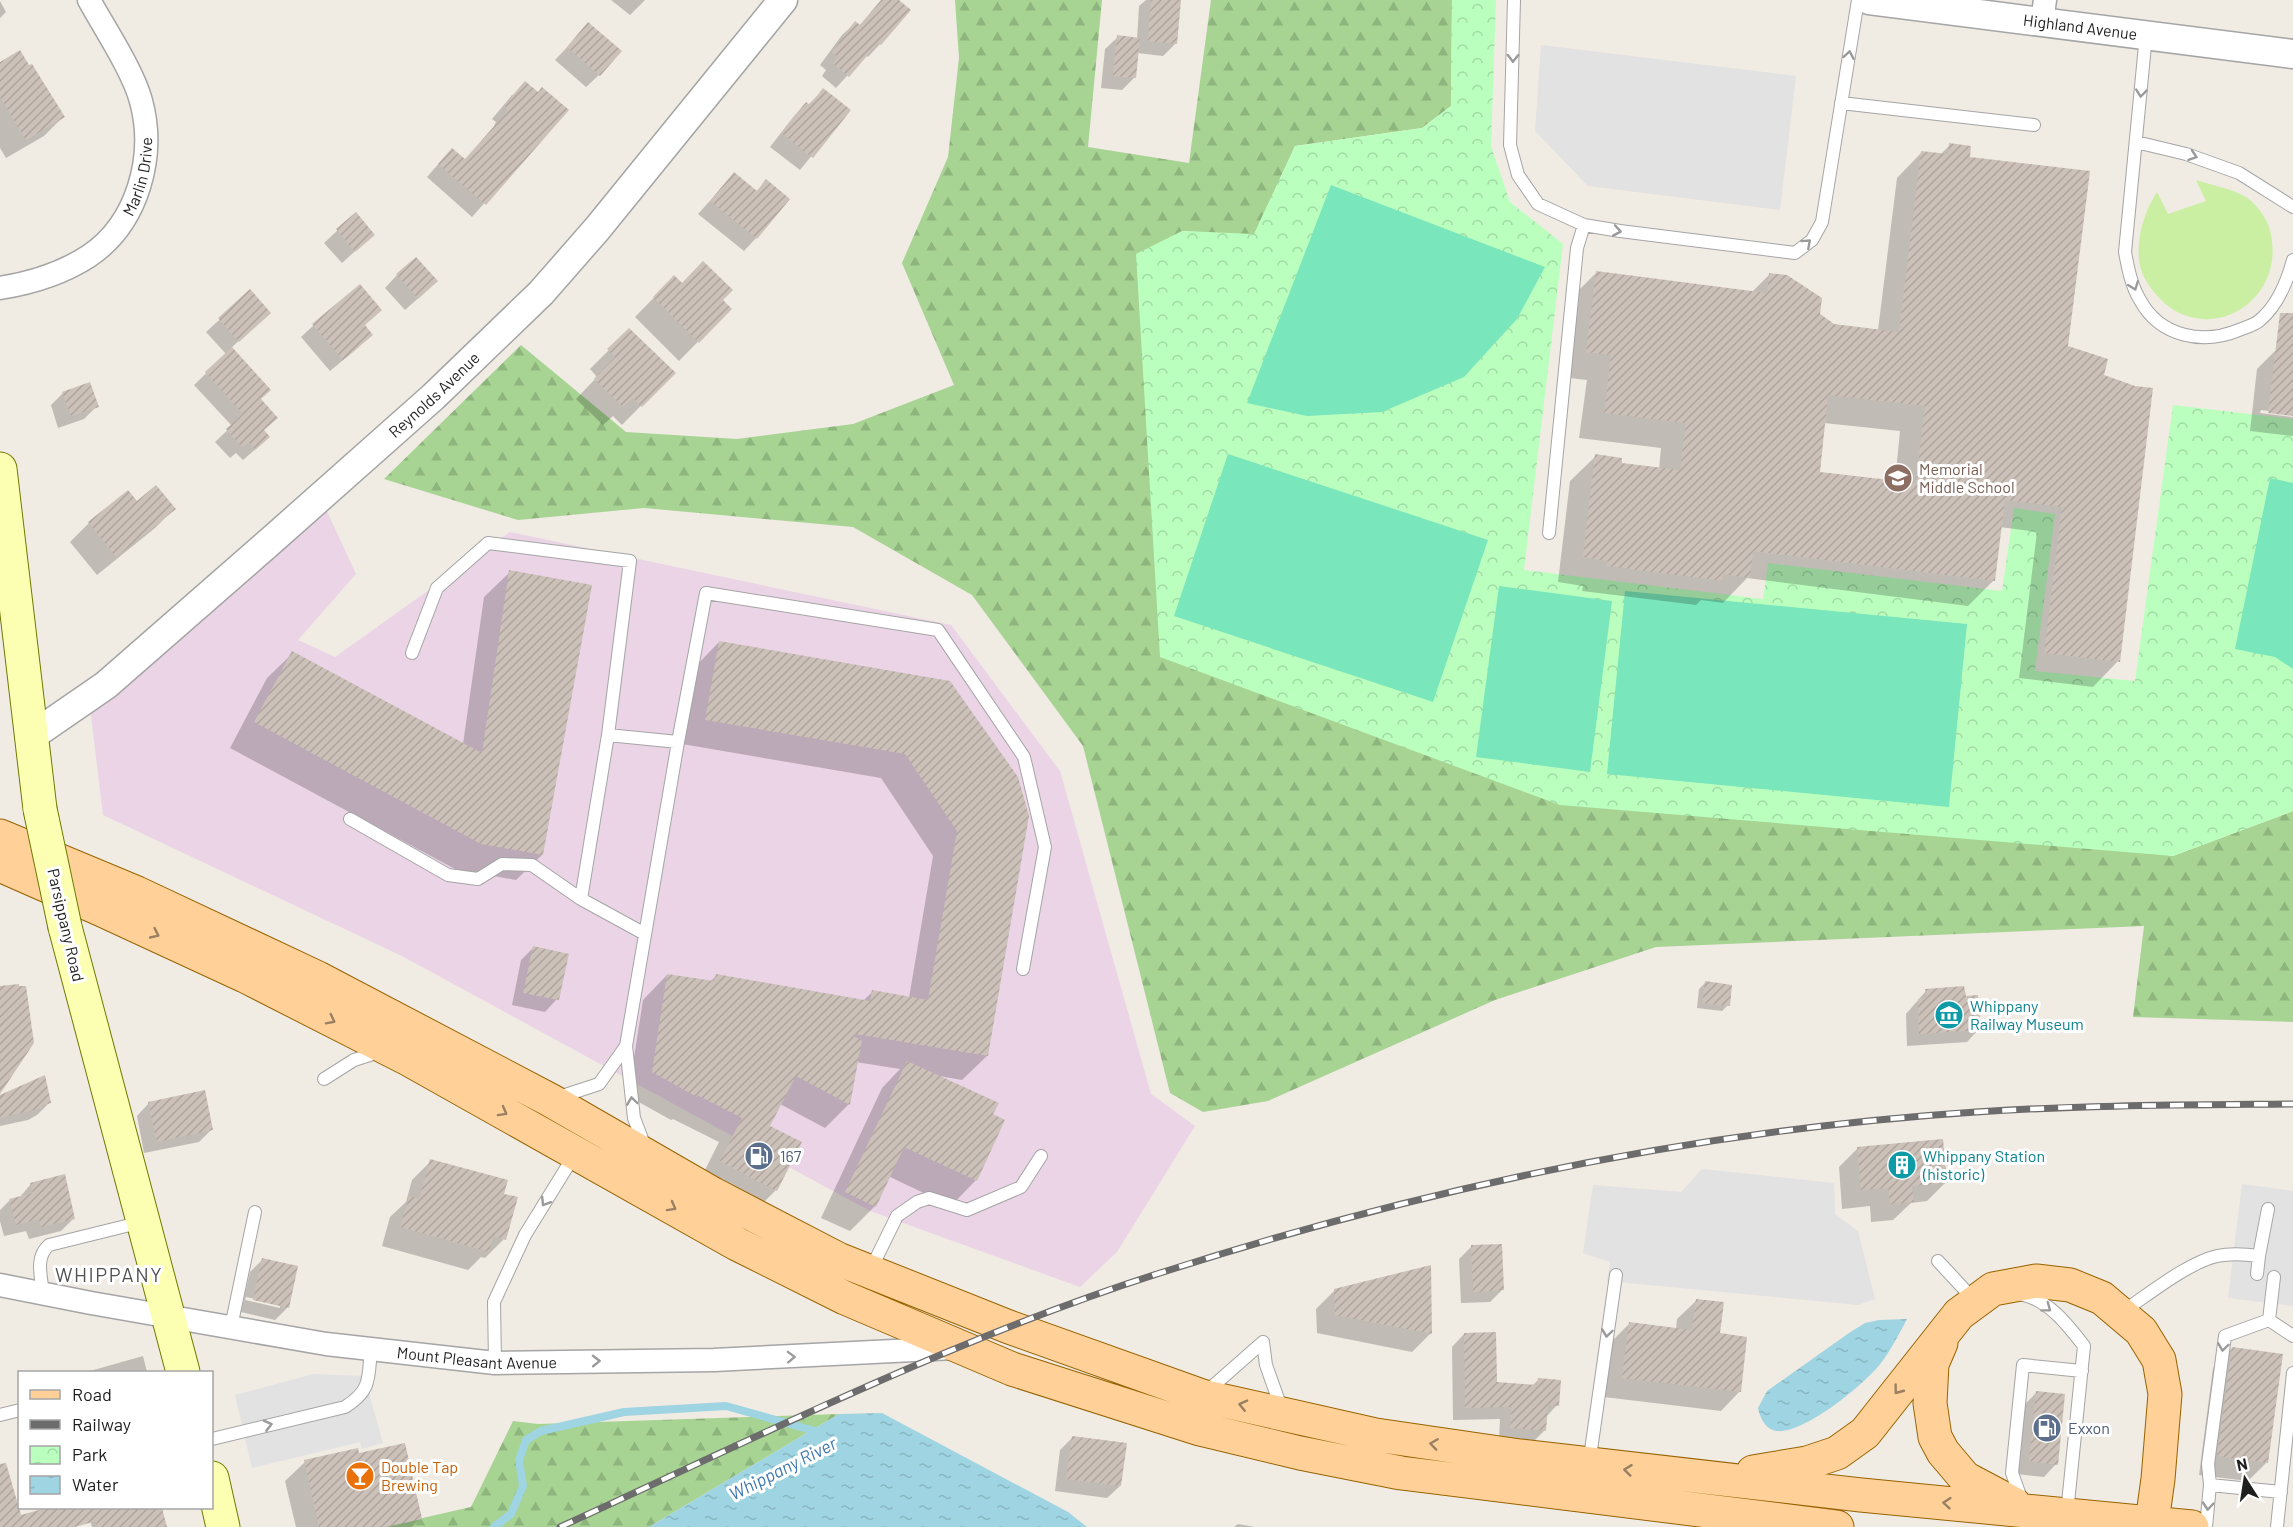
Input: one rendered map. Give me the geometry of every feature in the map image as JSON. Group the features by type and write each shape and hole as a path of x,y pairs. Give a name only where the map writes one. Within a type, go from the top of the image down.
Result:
{"main road":[{"name":"Parsippany Road","path":"0,469 40,809 65,927 183,1371"},
{"path":"0,836 137,893 318,978 550,1100 713,1194 838,1259 1009,1327 1202,1396 1376,1435 1588,1465 2067,1514 2151,1525 2192,1527"},
{"path":"0,865 245,976 388,1048 737,1244 845,1298 1012,1369 1200,1429 1300,1454 1401,1473 1768,1523 1826,1526"},
{"path":"1661,1474 1745,1473 1807,1463 1837,1453 1865,1433 1947,1327 1984,1295 2036,1281 2070,1285 2102,1298 2141,1331 2151,1344 2163,1377 2166,1394 2151,1525"},
{"path":"1947,1327 1932,1364 1930,1403 1935,1437 1942,1452 1965,1478 2026,1511"},
{"path":"213,1482 223,1527"}],"street":[{"name":"Marlin Drive","path":"0,288 60,272 90,255 103,244 118,225 140,186 147,153 142,102 136,85 89,0"},
{"name":"Reynolds Avenue","path":"32,736 106,685 433,397 533,301 597,229 783,0"},
{"name":"Highland Avenue","path":"1869,0 2044,11 2146,35 2293,54"},
{"name":"Mount Pleasant Avenue","path":"0,1285 326,1344 495,1362 714,1360 959,1347"}],"lane":[{"path":"1514,0 1510,145 1518,176 1538,204 1584,225 1795,253 1812,240 1821,222 1858,0"},
{"path":"2146,35 2125,252 2129,273 2140,301 2161,325 2191,338 2224,336 2259,321 2280,298 2293,263"},
{"path":"1841,103 2034,126"},
{"path":"2136,142 2186,153 2239,173 2293,207"},
{"path":"1549,533 1577,248 1584,225"},
{"path":"412,653 437,588 488,543 630,561 608,735 581,899"},
{"path":"649,1157 634,1118 626,1046 706,593 938,630 1024,757 1046,847 1023,969"},
{"path":"608,735 678,742"},
{"path":"350,819 448,875 478,879 502,864 532,864 581,899 645,934"},
{"path":"550,1100 599,1084 626,1046"},
{"path":"324,1079 354,1060 388,1048"},
{"path":"495,1362 494,1302 525,1235 576,1153"},
{"path":"870,1272 897,1216 917,1202 929,1198 967,1210 1021,1187 1041,1155"},
{"path":"2257,1274 2268,1209"},
{"path":"231,1327 255,1212"},
{"path":"43,1293 40,1259 42,1251 49,1245 142,1222"},
{"path":"2121,1313 2184,1271 2215,1256 2238,1253 2259,1256"},
{"path":"1938,1261 1984,1295 2028,1295 2060,1318 2084,1346 2067,1514"},
{"path":"1588,1465 1616,1275"},
{"path":"2269,1320 2274,1277"},
{"path":"2269,1320 2293,1336"},
{"path":"2206,1527 2210,1485 2208,1464 2225,1335 2269,1320"},
{"path":"1202,1396 1263,1342 1266,1365 1284,1414"},
{"path":"213,1439 345,1407 358,1400 366,1389 371,1349"},
{"path":"2026,1511 2012,1473 2024,1365 2082,1371"},
{"path":"2277,1527 2293,1373"},
{"path":"0,1415 18,1410"},
{"path":"2210,1485 2280,1492"}],"shaded area":[{"path":"1541,45 1796,76 1780,210 1588,186 1535,131"},
{"path":"318,492 356,574 298,640 335,657 510,532 951,625 1060,771 1151,1094 1195,1126 1117,1252 1080,1287 870,1211 402,956 103,815 88,691"},
{"path":"1702,1169 1834,1183 1835,1214 1858,1231 1875,1299 1858,1305 1607,1281 1610,1262 1583,1253 1593,1185 1681,1192"},
{"path":"2242,1184 2293,1191 2293,1306 2228,1298"},
{"path":"314,1374 364,1376 383,1443 362,1449 360,1442 252,1468 235,1395"}],"green space":[{"path":"955,0 1102,0 1088,147 1189,163 1211,0 1452,0 1451,106 1422,128 1295,146 1254,235 1182,231 1160,657 2173,856 2293,811 2293,1022 2133,1017 2144,926 1656,947 1495,1000 1268,1101 1203,1112 1170,1093 1083,746 972,595 853,527 644,508 518,520 384,479 521,345 626,432 737,439 853,424 954,385 902,263 948,157 959,58"},
{"path":"1452,0 1496,0 1491,146 1510,202 1563,244 1524,570 1763,599 1768,563 2002,591 2014,508 2055,514 2035,671 2135,681 2173,405 2293,419 2293,811 2173,856 1560,805 1160,657 1136,254 1182,231 1254,234 1295,146 1422,128 1451,106"},
{"path":"2196,180 2244,196 2262,214 2269,227 2272,255 2266,280 2253,300 2234,313 2211,319 2188,316 2165,303 2145,279 2139,258 2143,223 2157,192 2168,214 2206,201"},
{"path":"1331,185 1545,267 1517,319 1464,377 1382,412 1307,416 1247,403"},
{"path":"1228,454 1488,540 1433,702 1174,616"},
{"path":"2270,478 2293,483 2293,669 2275,657 2235,649"},
{"path":"1499,586 1612,601 1590,772 1476,757"},
{"path":"1625,591 1967,624 1949,807 1607,774"},
{"path":"839,1414 649,1527 383,1527 471,1507 513,1421 538,1424"}],"water":[{"path":"1907,1319 1881,1363 1862,1383 1833,1406 1802,1425 1789,1430 1773,1430 1764,1423 1758,1408 1767,1391 1865,1323"},
{"name":"Whippany River","path":"882,1413 1068,1512 1087,1527 649,1527 839,1414"}],"building":[{"path":"881,0 899,0 911,10 881,45 878,43 849,77 833,63 838,57 832,52 855,21 860,25"},
{"path":"1151,0 1181,0 1177,44 1148,41"},
{"path":"588,22 622,51 600,76 567,47"},
{"path":"1117,35 1140,38 1136,78 1113,76"},
{"path":"20,50 29,65 32,64 65,117 26,140 0,97 0,62"},
{"path":"525,81 538,92 542,87 569,110 486,205 438,164 452,148 465,159 505,114 507,109 504,105"},
{"path":"823,88 851,110 813,158 781,133 806,102 810,105"},
{"path":"1949,143 1971,146 1970,157 2090,171 2068,346 2108,359 2104,375 2135,386 2153,388 2120,662 2044,653 2062,507 2005,500 1995,581 1753,551 1750,578 1723,574 1723,581 1607,566 1608,561 1583,557 1595,454 1622,458 1622,463 1680,470 1686,423 1604,413 1611,355 1586,352 1596,271 1767,293 1769,273 1787,275 1822,298 1820,314 1834,324 1899,332 1921,151 1948,154","holes":["1828,395 1925,406 1916,483 1820,472"]},
{"path":"734,172 757,191 766,179 790,199 757,239 710,201"},
{"path":"356,212 375,235 355,252 336,229"},
{"path":"416,257 438,281 418,299 396,274"},
{"path":"703,261 733,290 723,300 732,309 699,343 653,297 674,275 682,283"},
{"path":"360,284 382,310 365,325 373,335 343,360 312,324"},
{"path":"250,289 271,313 239,342 218,318"},
{"path":"2280,313 2293,313 2293,416 2268,413"},
{"path":"629,328 676,373 642,407 633,398 623,407 594,379 615,357 607,349"},
{"path":"232,347 271,390 261,399 278,418 264,430 270,437 255,450 249,442 242,447 226,429 243,414 205,372"},
{"path":"90,382 99,407 71,416 62,392"},
{"path":"156,485 176,509 116,557 88,522 128,490 137,501"},
{"path":"509,570 592,585 543,855 481,844 254,722 292,651 482,753"},
{"path":"719,641 950,681 1018,777 1029,816 988,1056 855,1034 855,1037 862,1040 850,1105 796,1076 770,1126 802,1142 777,1191 720,1161 742,1118 652,1072 667,974 714,981 716,974 870,1001 872,990 928,1000 957,831 905,754 705,720"},
{"path":"533,946 569,954 559,1000 523,993"},
{"path":"1705,981 1732,985 1730,1006 1702,1003"},
{"path":"19,984 19,986 26,986 34,1043 0,1094 0,986"},
{"name":"Whippany Railway Museum","path":"1964,986 1966,996 1978,995 1981,1030 1919,1034 1918,999 1927,998 1925,989"},
{"path":"907,1061 999,1103 993,1114 1005,1120 977,1181 904,1147 876,1207 845,1192"},
{"path":"45,1075 51,1103 42,1105 42,1108 0,1118 0,1095"},
{"path":"205,1090 213,1130 157,1142 148,1102"},
{"name":"Whippany Station (historic)","path":"1943,1139 1947,1183 1912,1186 1914,1202 1890,1204 1888,1188 1861,1190 1857,1147"},
{"path":"430,1159 508,1180 504,1194 518,1197 506,1240 493,1236 489,1252 400,1227 409,1196 419,1199"},
{"path":"65,1174 75,1219 41,1227 39,1219 16,1225 9,1199 33,1193 30,1183"},
{"path":"1502,1244 1504,1290 1473,1292 1471,1245"},
{"path":"262,1258 298,1266 289,1308 253,1300"},
{"path":"1431,1265 1432,1334 1335,1315 1334,1289"},
{"path":"1696,1299 1724,1302 1720,1333 1747,1337 1741,1392 1622,1378 1629,1322 1692,1330"},
{"path":"1496,1332 1497,1382 1537,1385 1538,1378 1561,1380 1559,1406 1548,1405 1546,1431 1510,1428 1512,1407 1465,1408 1464,1333"},
{"path":"2232,1347 2283,1354 2268,1463 2217,1456"},
{"name":"Exxon","path":"2036,1391 2065,1394 2058,1465 2029,1461"},
{"path":"1072,1436 1127,1443 1121,1486 1066,1479"},
{"name":"Double Tap Brewing","path":"405,1443 422,1519 386,1527 319,1527 304,1460 358,1448 359,1453"},
{"path":"6,1463 21,1515 42,1509 162,1509 167,1527 97,1527 96,1521 75,1527 0,1527 0,1464"}],"waterway":[{"name":"Whippany River","path":"494,1527 511,1514 523,1486 519,1460 526,1440 541,1431 624,1412 726,1406 822,1433"}],"railway":[{"path":"560,1527 857,1391 1083,1299 1260,1242 1462,1189 1666,1148 1872,1121 2055,1108 2293,1104"}],"place":[{"name":"Memorial Middle School","path":"1898,478"},
{"name":"Whippany Railway Museum","path":"1949,1015"},
{"name":"167","path":"759,1156"},
{"name":"Whippany Station (historic)","path":"1902,1165"},
{"name":"Exxon","path":"2047,1428"},
{"name":"Double Tap Brewing","path":"360,1476"}],"district":[{"name":"WHIPPANY","path":"109,1275"}]}
